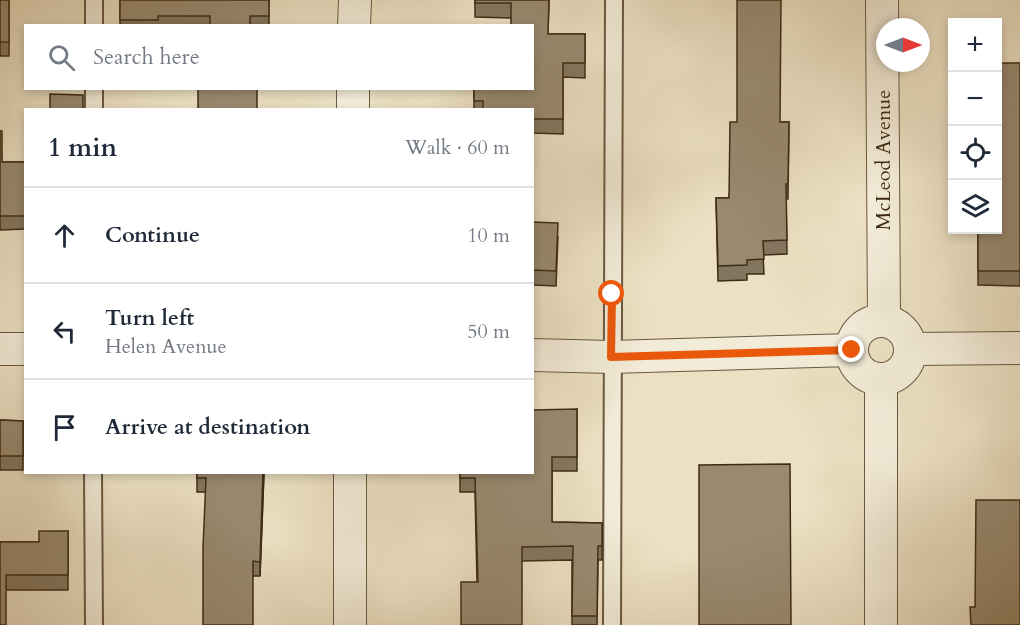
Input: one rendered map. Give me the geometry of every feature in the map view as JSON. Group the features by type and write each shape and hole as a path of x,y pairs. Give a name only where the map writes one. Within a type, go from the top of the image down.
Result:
{"street":[{"path":"354,24 355,0"},
{"name":"McLeod Avenue","path":"882,0 884,321"},
{"path":"353,90 353,108"},
{"path":"875,321 884,321 901,328 907,336 910,350 906,365 900,373 881,380 862,373 856,366 852,350 854,339 859,331 875,321"},
{"path":"910,350 1020,348"},
{"path":"0,349 24,349"},
{"path":"534,356 611,357 852,350"},
{"path":"881,380 881,625"},
{"path":"350,474 350,625"}],"lane":[{"path":"94,0 94,24"},
{"path":"612,625 611,357 614,0"},
{"path":"94,90 94,108"},
{"path":"93,474 94,625"}],"building":[{"path":"0,0 9,0 9,42 0,42"},
{"path":"120,0 269,0 269,16 250,16 250,24 210,24 210,16 158,16 158,20 120,20"},
{"path":"475,0 549,0 548,34 585,34 585,63 563,63 563,119 534,119 534,108 483,108 483,101 474,101 474,90 534,90 534,24 511,24 511,3 475,3"},
{"path":"737,0 781,0 780,122 789,122 788,184 786,184 787,240 763,241 764,259 747,260 747,265 718,266 716,198 729,198 730,122 737,122"},
{"path":"1002,63 1020,63 1020,271 978,271 978,234 1002,234"},
{"path":"198,90 257,90 257,108 198,108"},
{"path":"50,94 83,95 83,108 50,108"},
{"path":"0,131 2,131 2,162 24,162 24,216 0,216"},
{"path":"534,222 558,223 556,271 534,270"},
{"path":"577,409 577,457 552,457 552,522 602,523 602,546 598,546 597,616 572,616 573,546 522,547 522,625 461,625 461,582 478,582 475,478 460,478 460,474 534,474 534,410"},
{"path":"0,420 23,421 23,456 0,456"},
{"path":"790,464 791,625 699,625 699,465"},
{"path":"197,474 263,474 260,562 253,561 253,625 203,625 206,478 197,478"},
{"path":"976,500 1020,500 1020,625 971,625 970,607 975,607"},
{"path":"39,531 68,531 68,575 6,575 6,625 0,625 0,542 39,542"}],"route":[{"path":"612,294 611,357 852,350"}]}
